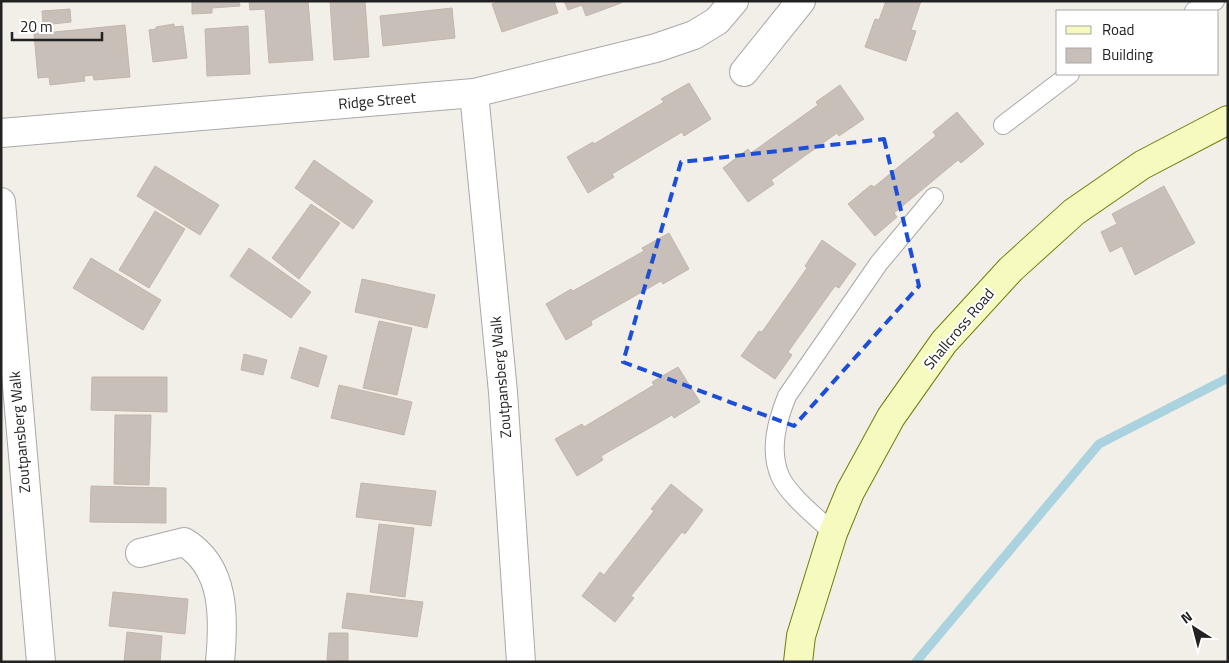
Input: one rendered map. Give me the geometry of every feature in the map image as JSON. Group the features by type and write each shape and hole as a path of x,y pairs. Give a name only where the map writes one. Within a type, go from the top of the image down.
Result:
{"street":[{"name":"Ridge Street","path":"1,133 474,93 656,48 694,35 717,21 734,1"},
{"path":"744,72 801,1"},
{"name":"Zoutpansberg Walk","path":"474,93 503,392 520,662"},
{"name":"Shallcross Road","path":"798,662 801,636 833,533 850,492 891,417 944,342 1011,269 1074,212 1142,166 1228,120"},
{"name":"Zoutpansberg Walk","path":"1,202 41,662"},
{"path":"140,553 184,542 197,549 212,569 221,608 222,644 220,662"}],"lane":[{"path":"1196,10 1215,1"},
{"path":"1004,125 1069,75"},
{"path":"833,533 792,493 780,477 775,439 780,415 787,396 879,264 934,197"}],"highlighted area":[{"path":"884,139 919,286 794,426 623,362 681,162"}],"building":[{"path":"192,1 239,1 240,6 212,8 212,13 192,14"},
{"path":"249,1 308,1 313,60 269,63 265,9 250,10"},
{"path":"330,1 365,1 369,57 334,60"},
{"path":"500,1 554,1 558,13 502,32 492,4"},
{"path":"564,1 621,1 621,3 586,16 582,5 568,10"},
{"path":"886,1 921,1 911,30 916,31 906,61 865,47 875,19 879,20"},
{"path":"452,8 455,38 383,46 380,16"},
{"path":"70,9 71,22 43,25 42,11"},
{"path":"174,24 174,27 183,26 187,58 153,62 149,30"},
{"path":"125,25 130,77 94,80 93,75 84,76 85,81 50,85 49,77 38,78 34,34"},
{"path":"248,26 250,74 207,76 205,29"},
{"path":"689,83 711,119 684,136 682,132 612,174 614,177 588,193 567,157 593,142 594,144 664,102 661,99"},
{"path":"840,85 864,119 839,136 837,133 771,180 774,184 748,202 723,168 748,149 751,153 818,105 816,102"},
{"path":"957,112 984,144 961,163 958,160 894,213 897,217 875,236 848,204 871,185 874,187 936,136 933,132"},
{"path":"314,160 373,201 353,229 295,188"},
{"path":"155,166 219,205 200,235 137,196"},
{"path":"1164,186 1195,243 1135,275 1122,246 1110,252 1101,232 1117,224 1112,214"},
{"path":"311,204 340,223 299,279 272,258"},
{"path":"155,211 185,229 149,288 119,270"},
{"path":"669,233 689,269 663,284 661,281 591,321 592,325 566,340 546,304 644,251 642,248"},
{"path":"822,240 856,264 839,288 835,286 788,352 792,355 775,379 741,356 759,331 762,332 807,268 805,266"},
{"path":"249,248 311,292 291,318 230,276"},
{"path":"91,258 161,300 143,330 73,288"},
{"path":"362,279 435,295 427,328 355,312"},
{"path":"379,321 412,328 397,395 363,388"},
{"path":"300,347 327,356 318,387 291,378"},
{"path":"244,354 267,360 263,375 241,370"},
{"path":"678,367 700,402 674,418 672,415 601,456 603,460 577,476 555,439 582,424 584,427 654,385 652,382"},
{"path":"92,377 167,377 167,412 91,410"},
{"path":"339,385 412,402 404,435 331,418"},
{"path":"115,415 151,415 149,485 114,484"},
{"path":"361,483 436,491 431,526 356,517"},
{"path":"671,484 703,510 685,534 682,532 631,596 634,598 615,622 582,596 600,572 604,575 654,511 651,509"},
{"path":"91,486 166,488 166,523 90,522"},
{"path":"379,524 414,528 405,597 370,592"},
{"path":"113,592 188,599 185,634 109,626"},
{"path":"347,593 423,602 417,637 342,628"},
{"path":"127,632 162,636 160,662 124,662"},
{"path":"329,633 348,633 348,661 327,660"}],"waterway":[{"path":"916,662 1099,444 1228,378"}]}
